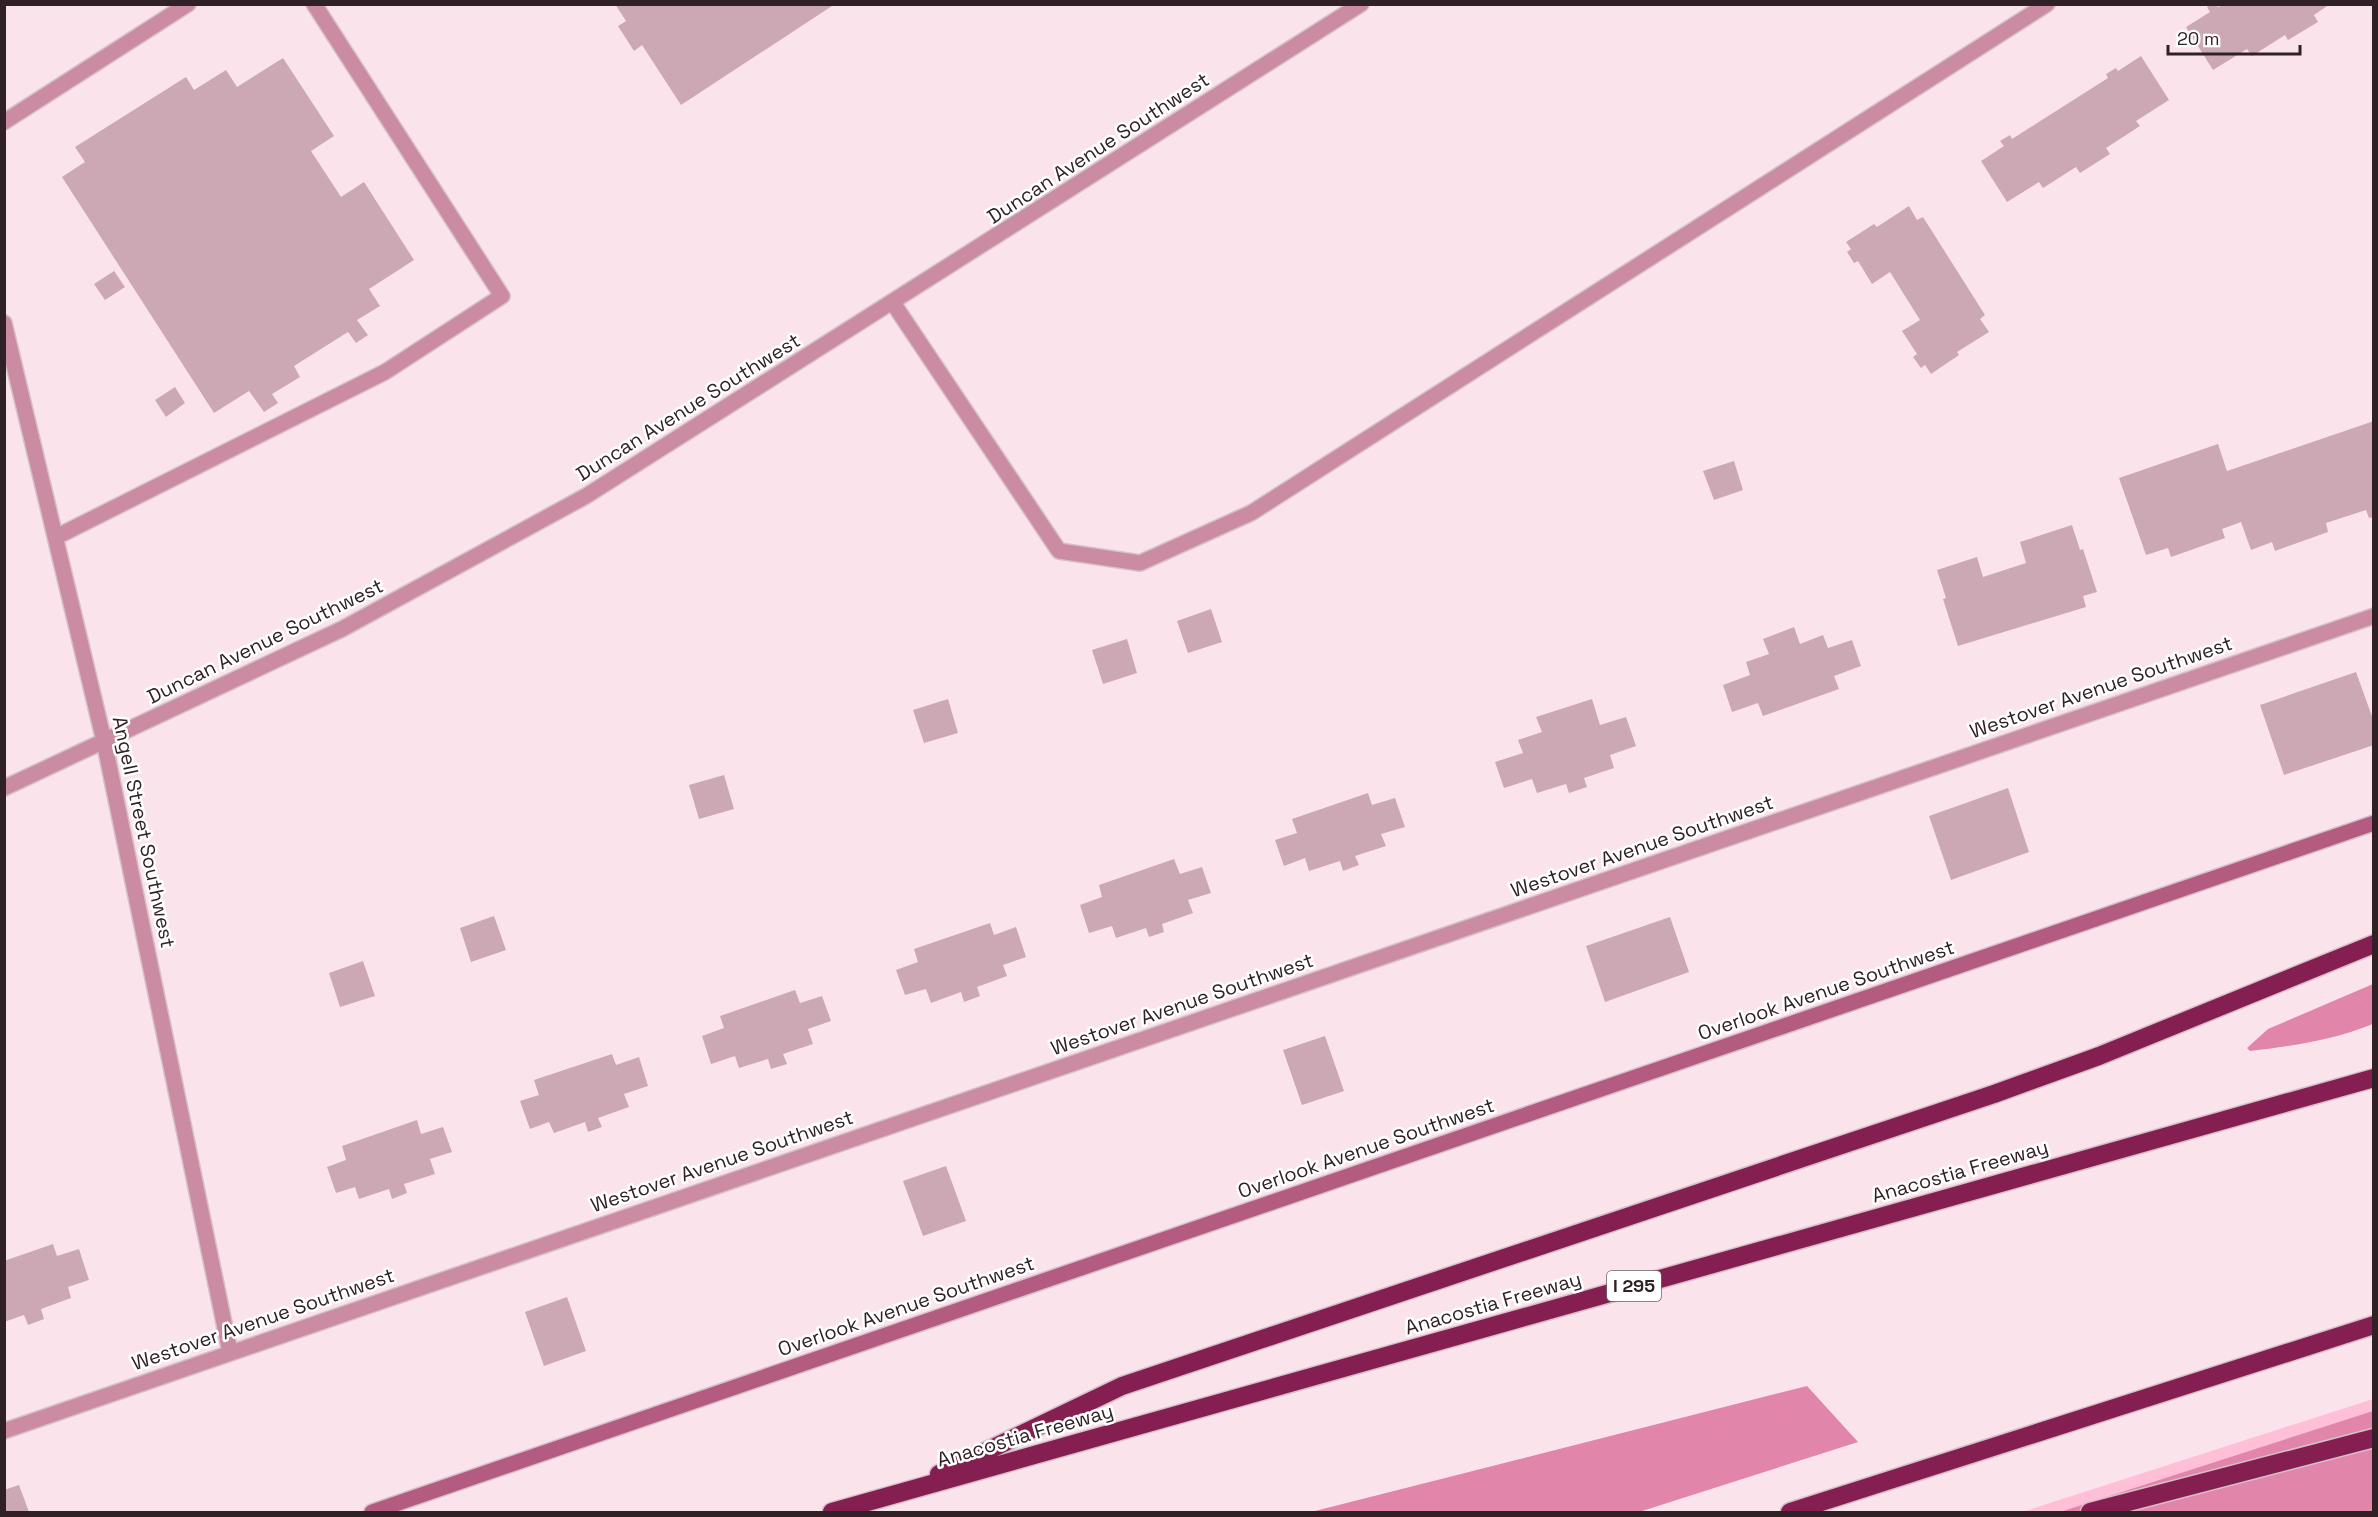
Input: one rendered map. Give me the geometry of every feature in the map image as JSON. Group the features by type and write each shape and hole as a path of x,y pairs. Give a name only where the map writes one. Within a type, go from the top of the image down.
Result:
{"highway":[{"path":"895,1495 1122,1386 1994,1094 2099,1056 2373,944"},
{"name":"Anacostia Freeway","path":"832,1512 2373,1078"},
{"path":"1790,1512 2373,1326"},
{"path":"2090,1512 2373,1438"}],"street":[{"path":"4,122 188,4"},
{"path":"56,537 385,372 502,296 314,4"},
{"name":"Duncan Avenue Southwest","path":"4,788 275,663 505,542 586,496 1361,4"},
{"path":"893,303 1059,550 1140,563 1251,513 2047,4"},
{"name":"Angell Street Southwest","path":"4,323 104,741 230,1352"},
{"name":"Westover Avenue Southwest","path":"4,1431 2373,616"},
{"name":"Overlook Avenue Southwest","path":"372,1512 2373,823"}],"shaded area":[{"path":"2373,984 2373,1024 2313,1042 2250,1051 2247,1048 2268,1029"},
{"path":"1807,1386 1858,1442 1639,1512 1311,1512"},
{"path":"2373,1399 2373,1512 2022,1512"},
{"path":"2373,1411 2373,1512 2060,1512"}],"building":[{"path":"615,4 835,4 681,105 642,45 634,51 618,26 626,21"},
{"path":"2211,4 2219,7 2222,4 2330,4 2314,15 2318,22 2288,40 2285,35 2252,56 2247,49 2213,70 2186,27 2210,12 2207,7"},
{"path":"2141,56 2169,100 2136,121 2140,126 2106,148 2110,154 2080,173 2076,167 2043,188 2039,182 2007,202 1981,161 2004,146 2000,141 2010,135 2012,139 2108,78 2106,74 2116,68 2118,71"},
{"path":"283,58 334,136 311,151 341,197 364,182 414,260 369,289 380,306 357,320 368,335 356,343 348,332 294,366 300,377 272,394 278,403 264,412 249,391 214,413 62,177 85,162 75,147 186,77 194,90 226,70 237,87"},
{"path":"1909,206 1917,220 1923,217 1985,315 1980,319 1989,332 1957,352 1959,355 1931,374 1925,365 1921,368 1913,357 1917,354 1902,331 1920,320 1890,272 1872,284 1858,261 1854,263 1847,252 1851,249 1846,242 1874,224 1877,227"},
{"path":"114,271 125,287 105,300 94,284"},
{"path":"175,387 185,403 166,417 155,400"},
{"path":"2374,421 2374,517 2369,518 2366,510 2326,523 2328,532 2275,551 2272,542 2251,550 2241,522 2222,529 2225,538 2171,557 2168,548 2146,555 2119,478 2218,444 2227,471"},
{"path":"1734,461 1743,490 1714,500 1703,471"},
{"path":"2072,525 2080,550 2083,549 2097,592 2083,596 2086,607 1958,646 1943,599 1946,598 1937,570 1977,557 1983,577 2026,563 2020,542"},
{"path":"1211,609 1222,642 1188,653 1177,621"},
{"path":"1794,627 1800,644 1823,635 1828,648 1852,640 1861,666 1834,676 1839,689 1763,716 1758,703 1732,712 1723,685 1750,675 1746,662 1769,654 1763,639"},
{"path":"1127,639 1137,673 1103,684 1092,650"},
{"path":"2356,672 2374,722 2374,745 2284,775 2260,705"},
{"path":"948,699 958,733 924,743 913,710"},
{"path":"1592,699 1600,725 1626,717 1636,746 1610,755 1614,768 1584,778 1587,787 1569,793 1566,784 1537,793 1532,779 1504,788 1495,762 1523,753 1518,740 1542,732 1536,717"},
{"path":"724,775 734,809 699,819 689,785"},
{"path":"2008,788 2029,852 1951,880 1929,816"},
{"path":"1368,793 1372,805 1395,798 1405,827 1381,834 1386,846 1355,856 1359,865 1343,871 1340,861 1309,871 1305,858 1284,866 1275,840 1297,833 1292,819"},
{"path":"1174,859 1180,874 1202,867 1211,893 1188,900 1193,913 1162,924 1164,932 1149,937 1146,928 1116,938 1112,926 1089,933 1080,905 1102,897 1099,885"},
{"path":"494,916 506,950 471,962 460,928"},
{"path":"1670,917 1689,972 1605,1002 1586,946"},
{"path":"990,923 994,935 1016,927 1026,957 1003,965 1007,976 977,987 980,996 964,1002 961,992 931,1003 926,989 905,995 896,970 918,962 914,949"},
{"path":"363,961 375,996 340,1007 329,973"},
{"path":"795,990 800,1003 822,996 831,1021 808,1029 813,1044 783,1054 787,1064 771,1069 768,1059 739,1068 735,1056 711,1064 702,1036 724,1028 720,1016"},
{"path":"1325,1036 1344,1091 1302,1105 1283,1050"},
{"path":"612,1054 616,1065 639,1057 648,1086 624,1094 629,1107 598,1118 602,1127 588,1132 585,1122 554,1133 549,1122 530,1129 520,1101 539,1095 534,1080"},
{"path":"417,1120 421,1134 443,1127 452,1152 430,1159 435,1174 404,1184 407,1193 392,1199 389,1189 359,1199 355,1187 336,1193 327,1167 346,1160 342,1146"},
{"path":"946,1166 966,1221 923,1236 903,1181"},
{"path":"53,1244 57,1256 79,1249 89,1280 68,1287 71,1298 41,1309 44,1319 28,1325 24,1315 4,1322 4,1261"},
{"path":"567,1297 586,1351 544,1366 525,1312"},
{"path":"19,1485 29,1512 4,1512 4,1490"}]}
